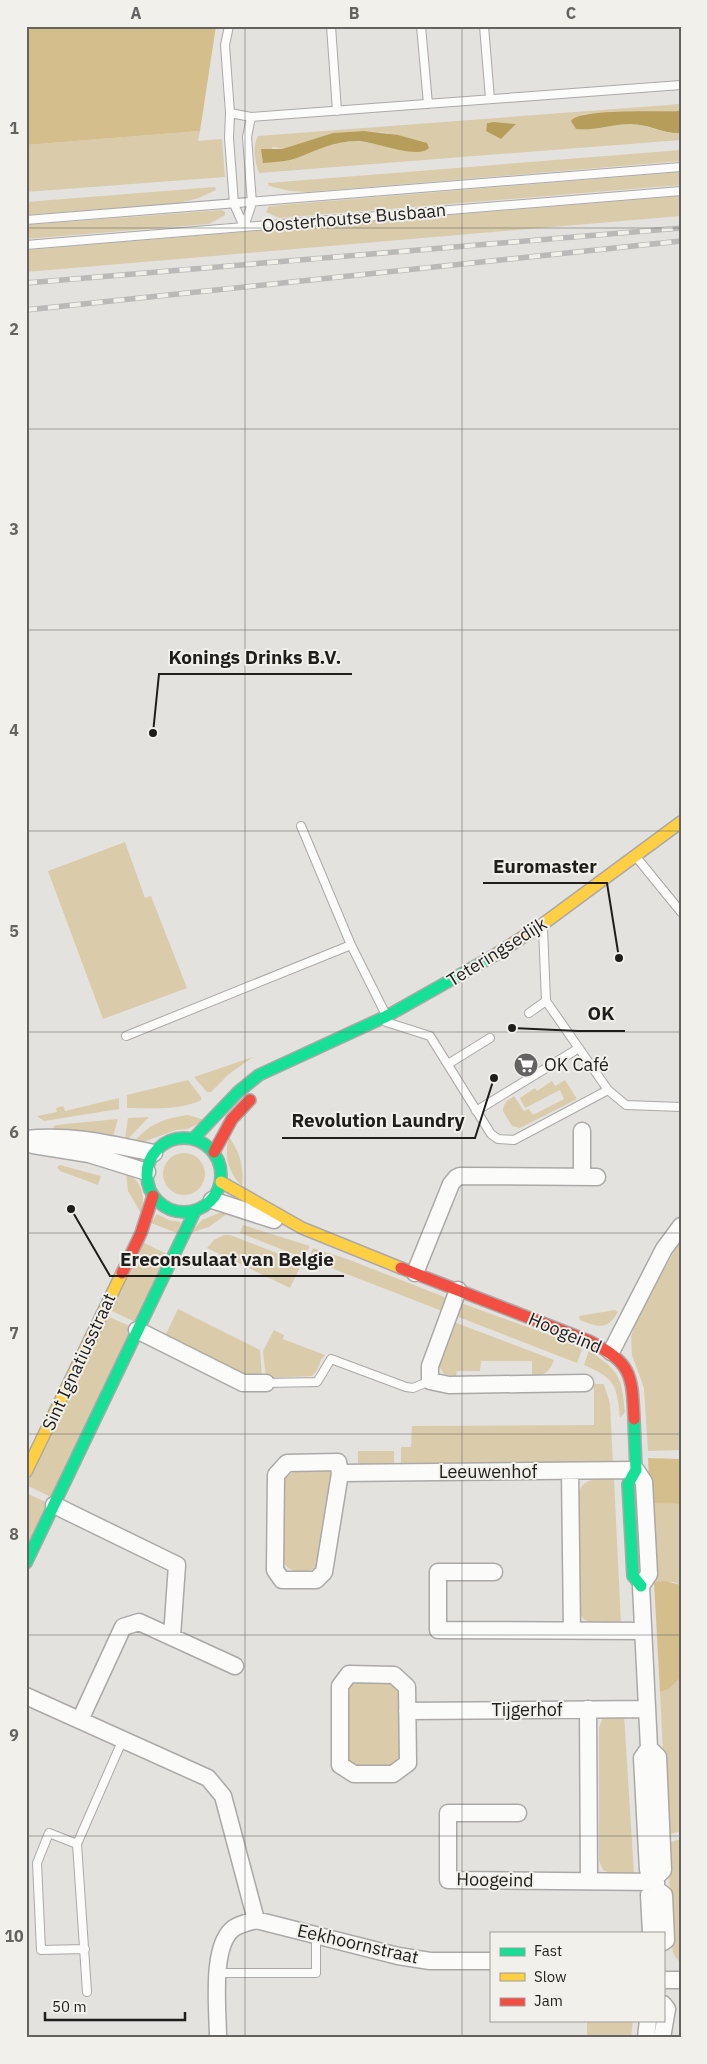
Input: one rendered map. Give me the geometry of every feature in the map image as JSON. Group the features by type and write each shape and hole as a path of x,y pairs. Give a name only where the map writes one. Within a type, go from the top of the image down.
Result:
{"main road":[{"name":"Teteringsedijk","path":"193,1139 238,1092 259,1075 277,1065 299,1058 383,1018 477,967 543,924 681,822"},
{"name":"Teteringsedijk","path":"271,1081 299,1058"},
{"path":"214,1152 232,1119 257,1093"},
{"path":"193,1139 208,1146 214,1152 222,1172 218,1192 212,1200 195,1211 183,1213 161,1204 153,1196 147,1172 149,1162 154,1153 171,1140 193,1139"},
{"name":"Hoogeind","path":"221,1182 302,1228 590,1341 611,1352 628,1370 632,1382 636,1470"},
{"name":"Sint Ignatiusstraat","path":"26,1472 140,1233 153,1196"},
{"path":"26,1563 195,1211"}],"street":[{"path":"415,1273 451,1184 456,1178 460,1176 590,1177 582,1131"},
{"path":"26,1139 45,1137 84,1139 154,1153"},
{"path":"26,1144 89,1154 147,1172"},
{"name":"Hoogeind","path":"212,1200 302,1228"},
{"path":"611,1352 664,1249 681,1226"},
{"path":"458,1290 430,1366 430,1382 449,1385 585,1383"},
{"path":"137,1330 242,1383 266,1383"},
{"path":"338,1462 340,1473 324,1572 316,1580 282,1580 275,1570 276,1475 286,1463 338,1462"},
{"name":"Hoogeind","path":"636,1470 644,1482 649,1574 641,1586 643,1631 649,1748 658,1757 663,1870 649,1895 650,1932"},
{"name":"Leeuwenhof","path":"340,1473 636,1470"},
{"path":"570,1472 572,1631"},
{"path":"54,1505 177,1565 172,1636"},
{"path":"494,1572 438,1572 438,1630 643,1631"},
{"path":"80,1720 123,1627 139,1622 235,1666"},
{"path":"349,1674 394,1675 407,1687 408,1711 408,1763 393,1774 354,1774 340,1765 340,1686 349,1674"},
{"path":"26,1696 208,1778 224,1796 256,1920 234,1928 222,1941 217,1962 218,2038"},
{"path":"588,1709 590,1880"},
{"name":"Tijgerhof","path":"408,1711 647,1709"},
{"name":"Hoogeind","path":"518,1813 448,1813 448,1880 590,1880 656,1883"},
{"path":"656,1883 664,1895 666,1940 664,1941"},
{"name":"Eekhoornstraat","path":"256,1920 398,1956 430,1961 490,1961"},
{"path":"664,1980 681,1980"},
{"path":"662,2038 667,2009 664,2005"},
{"path":"646,2038 648,2022"}],"lane":[{"path":"229,26 225,45 230,113 229,138 234,204 244,228"},
{"path":"332,26 337,110"},
{"path":"421,26 428,104"},
{"path":"484,26 490,99"},
{"path":"230,113 251,117 681,85"},
{"path":"244,228 252,203 247,137 251,117"},
{"name":"Oosterhoutse Busbaan","path":"26,220 681,167"},
{"name":"Oosterhoutse Busbaan","path":"26,245 681,191"},
{"path":"301,826 383,1018 430,1036 491,1134 506,1140 514,1140 608,1090"},
{"path":"636,856 681,912"},
{"path":"543,924 546,1001 608,1090 626,1105 681,1106"},
{"path":"126,1036 351,945"},
{"path":"529,1013 546,1001"},
{"path":"448,1064 490,1038"},
{"path":"476,1111 579,1048"},
{"path":"266,1383 316,1382 331,1359 406,1387 413,1388 430,1382"},
{"path":"87,1992 77,1844 123,1739"},
{"path":"77,1844 49,1833 37,1862 41,1950 85,1949"},
{"path":"218,1972 316,1973 316,1935"}],"shaded area":[{"path":"26,26 216,26 200,131 26,145"},
{"path":"681,104 681,111 583,114 594,128 629,123 681,133 681,140 259,173 255,154 258,136","holes":["487,123 516,124 501,139 486,130","364,131 389,133 378,144 357,141 332,143 292,160 263,163 273,147 282,149 333,133"]},
{"path":"681,111 681,133 631,124 576,129 571,121 588,114 604,112"},
{"path":"487,123 516,124 501,139 486,131"},
{"path":"200,131 198,141 222,139 225,177 26,192 26,145"},
{"path":"364,131 398,135 427,143 429,148 415,152 365,142 348,141 325,147 294,159 263,163 261,149 282,149 333,133"},
{"path":"681,150 681,161 308,192 290,191 269,186 268,183"},
{"path":"681,172 681,185 279,218 266,212 269,206"},
{"path":"215,187 216,190 199,198 179,203 26,215 26,202"},
{"path":"681,196 681,216 26,272 26,250"},
{"path":"222,210 225,212 225,215 209,224 26,239 26,225"},
{"path":"125,842 145,898 151,896 187,988 103,1019 48,871"},
{"path":"253,1057 229,1074 211,1092 207,1092 194,1077"},
{"path":"188,1080 201,1097 201,1100 184,1106 127,1108 127,1095"},
{"path":"565,1080 577,1099 520,1128 512,1126 503,1111 508,1100 514,1096 524,1111 529,1109 533,1115 564,1099 560,1090 525,1108 520,1098 535,1088 537,1091 552,1081 555,1086"},
{"path":"119,1098 119,1109 44,1121 37,1116 57,1112 56,1108 63,1106 65,1111"},
{"path":"188,1115 205,1120 188,1129 176,1130 146,1141 135,1141 159,1122"},
{"path":"149,1117 127,1140 125,1140 128,1118"},
{"path":"118,1119 113,1137 56,1130 53,1127 56,1125"},
{"path":"229,1137 236,1148 240,1160 242,1186 233,1175 228,1163"},
{"path":"184,1153 199,1159 205,1174 199,1189 184,1195 169,1189 163,1174 169,1159"},
{"path":"60,1165 101,1176 98,1185 60,1171 57,1167"},
{"path":"126,1172 132,1176 142,1190 142,1215 128,1191"},
{"path":"219,1213 228,1213 209,1227 190,1233 202,1220"},
{"path":"157,1214 169,1220 181,1222 177,1233 151,1223"},
{"path":"243,1225 310,1246 304,1258 240,1233"},
{"path":"224,1235 230,1235 302,1263 290,1288 207,1248 214,1240"},
{"path":"681,1239 681,1450 648,1451 644,1388 632,1355 631,1337 636,1321"},
{"path":"142,1242 167,1254 135,1322 110,1310"},
{"path":"313,1248 347,1259 447,1298 442,1311 308,1259"},
{"path":"461,1303 583,1347 577,1363 456,1316"},
{"path":"178,1309 260,1350 262,1377 246,1376 164,1338"},
{"path":"615,1310 618,1312 614,1318 602,1326 580,1320 579,1316"},
{"path":"107,1316 132,1327 51,1497 26,1485"},
{"path":"454,1322 554,1360 546,1372 537,1376 532,1376 532,1361 481,1361 480,1371 457,1371 456,1377 444,1374 439,1367 439,1359"},
{"path":"274,1330 284,1335 283,1339 325,1355 312,1376 266,1378 263,1351"},
{"path":"589,1350 607,1364 617,1375 622,1390 625,1412 620,1418 617,1398 612,1384 602,1374 584,1365"},
{"path":"594,1384 604,1384 610,1404 613,1465 401,1466 401,1447 411,1447 412,1426 594,1425"},
{"path":"358,1451 394,1451 394,1466 358,1466"},
{"path":"648,1458 681,1459 681,1504 650,1503"},
{"path":"295,1471 328,1471 332,1474 318,1565 314,1569 303,1572 298,1572 288,1567 282,1558 283,1479"},
{"path":"614,1479 621,1624 596,1624 586,1620 579,1611 579,1493 588,1481"},
{"path":"26,1493 48,1503 26,1549"},
{"path":"650,1503 681,1504 681,1585 674,1582 654,1582"},
{"path":"665,1581 681,1585 681,1677 669,1689 660,1692 654,1582"},
{"path":"681,1677 681,1831 667,1835 660,1692 669,1689"},
{"path":"359,1682 388,1683 396,1688 399,1693 400,1753 397,1762 392,1766 360,1766 352,1764 349,1759 347,1753 348,1690 352,1684"},
{"path":"610,1714 624,1714 634,1874 612,1874 603,1870 599,1861 599,1728 602,1719"},
{"path":"681,1839 681,1964 674,1955 672,1947 668,1843"},
{"path":"587,2022 633,2022 631,2038 587,2038"}],"railway":[{"path":"26,283 681,228"},
{"path":"26,310 681,241"}],"traffic: fast":[{"path":"193,1139 238,1092 259,1075 387,1016 495,955"},
{"path":"184,1138 205,1144 215,1154 221,1175 215,1196 205,1206 184,1212 163,1206 153,1196 147,1175 153,1154 163,1144 184,1138"},
{"path":"26,1563 195,1211"},
{"path":"634,1419 636,1470 628,1484 633,1576 641,1586"}],"traffic: slow":[{"path":"495,955 543,924 681,822"},
{"path":"221,1182 302,1228 401,1268"},
{"path":"26,1472 122,1273"}],"traffic: jam":[{"path":"214,1152 232,1119 250,1100"},
{"path":"122,1273 141,1233 153,1196"},
{"path":"401,1268 589,1341 614,1356 622,1363 630,1380 634,1419"}],"place":[{"name":"Konings Drinks B.V.","path":"153,733"},
{"name":"Euromaster","path":"619,958"},
{"name":"OK","path":"512,1028"},
{"name":"OK Café","path":"526,1065"},
{"name":"Revolution Laundry","path":"494,1078"},
{"name":"Ereconsulaat van Belgie","path":"71,1209"}]}
